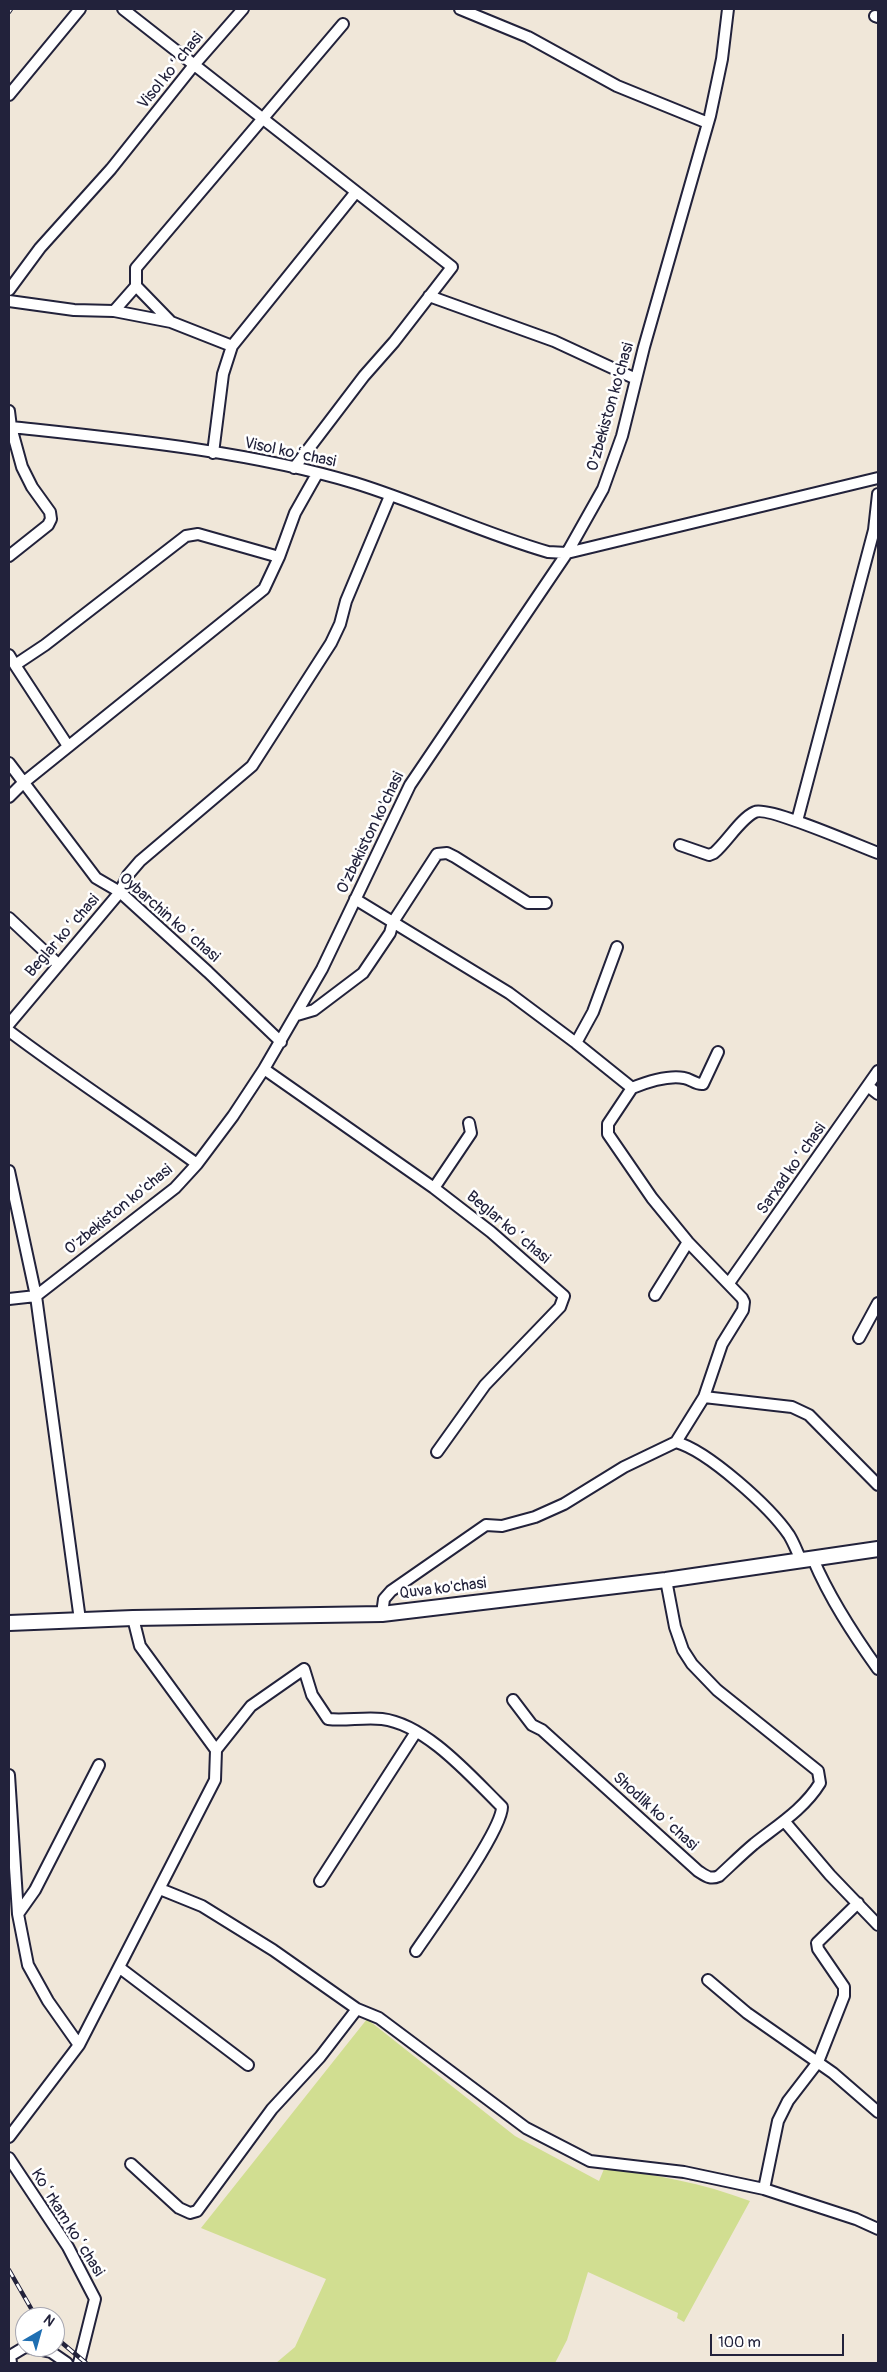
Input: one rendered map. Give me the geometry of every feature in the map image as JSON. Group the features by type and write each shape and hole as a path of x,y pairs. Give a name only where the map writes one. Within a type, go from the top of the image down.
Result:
{"main road":[{"name":"Quva ko'chasi","path":"9,1623 133,1618 382,1614 666,1580 878,1549"}],"street":[{"path":"9,95 80,9"},
{"path":"123,9 452,267 394,342 364,376 294,468"},
{"name":"Visol koʻchasi","path":"9,290 40,248 111,169 194,65 243,9"},
{"path":"460,9 528,37 617,86 708,123"},
{"name":"O'zbekiston ko'chasi","path":"36,1296 175,1188 197,1164 264,1069 322,969 417,773 567,553 603,489 622,436 636,379 708,123 722,59 728,9"},
{"path":"114,311 136,286 136,268 343,24"},
{"path":"213,453 223,374 232,346 356,192"},
{"path":"136,286 171,322"},
{"path":"430,296 554,341 636,379"},
{"path":"9,301 74,310 114,311 171,322 232,346"},
{"path":"9,411 10,427 22,467 32,487 50,512 51,519 48,525 9,556"},
{"name":"Visol koʻchasi","path":"10,427 213,453 294,468 355,483 548,552 567,553 878,478"},
{"path":"9,797 68,746 264,589 279,557 295,513 317,474"},
{"path":"797,821 874,530 878,494"},
{"name":"Beglar koʻchasi","path":"9,1024 120,892 128,875 140,861 252,766 332,643 340,624 346,601 390,496"},
{"path":"15,665 45,645 186,536 198,534 279,557"},
{"path":"9,655 68,746"},
{"name":"Oybarchin koʻchasi","path":"9,764 96,878 120,892 281,1042"},
{"path":"680,845 709,855 714,853 756,811 761,810 797,821 878,853"},
{"path":"297,1015 314,1010 362,973 390,934 393,922 433,857 441,853 455,857 528,904 546,903"},
{"path":"355,899 509,993 576,1042 632,1088"},
{"path":"9,918 58,964"},
{"path":"576,1042 593,1012 617,946"},
{"path":"9,1030 65,1073 120,1108 197,1164"},
{"path":"382,1614 384,1599 391,1591 438,1560 474,1532 486,1525 502,1526 535,1517 564,1504 624,1467 676,1442 704,1397 722,1344 744,1306 742,1298 688,1242 652,1198 607,1130 608,1124 632,1088 646,1082 684,1078 703,1084 718,1052"},
{"name":"Beglar koʻchasi","path":"264,1069 434,1188 491,1232 560,1292 564,1300 560,1307 485,1385 437,1452"},
{"name":"Sarxad koʻchasi","path":"729,1283 869,1087 878,1071"},
{"path":"869,1087 878,1094"},
{"path":"434,1188 471,1133 469,1124"},
{"path":"9,1171 36,1296 80,1620"},
{"path":"655,1295 688,1242"},
{"path":"9,1299 36,1296"},
{"path":"859,1338 878,1303"},
{"path":"704,1397 792,1407 801,1410 809,1415 878,1484"},
{"path":"676,1442 685,1445 742,1486 789,1536 824,1583 848,1627 878,1669"},
{"name":"Shodlik koʻchasi","path":"513,1700 532,1725 542,1730 707,1878 719,1876 755,1844 785,1822 814,1794 820,1783 818,1771 717,1690 692,1664 683,1650 675,1627 666,1580"},
{"path":"133,1618 140,1646 216,1750"},
{"path":"9,2137 79,2045 215,1780 216,1750 251,1706 304,1668 312,1695 328,1718 382,1719 409,1727 454,1760 502,1808 502,1813 469,1872 416,1951"},
{"path":"320,1881 416,1732"},
{"path":"18,1914 35,1890 99,1765"},
{"path":"9,1775 18,1914 28,1965 48,2001 79,2045"},
{"path":"785,1822 830,1875 878,1925"},
{"path":"160,1889 202,1906 273,1950 357,2009 379,2018 526,2128 590,2161 684,2172 764,2189 856,2219 878,2229"},
{"path":"764,2189 778,2121 788,2102 818,2062 845,1991 818,1949 817,1943 858,1903"},
{"path":"120,1968 248,2065"},
{"path":"708,1980 747,2013 818,2062 878,2112"},
{"path":"131,2164 179,2208 190,2213 197,2211 272,2109 320,2057 357,2009"},
{"name":"Koʻrkam koʻchasi","path":"9,2158 68,2247 95,2299 79,2363"},
{"path":"11,2363 10,2356 15,2353"}],"green space":[{"path":"367,2019 515,2136 599,2181 604,2169 623,2171 696,2184 750,2201 684,2322 677,2318 678,2313 588,2272 567,2340 555,2363 276,2363 295,2347 326,2279 201,2228"}],"railway":[{"path":"9,2270 30,2307"},
{"path":"65,2345 86,2363"}]}
